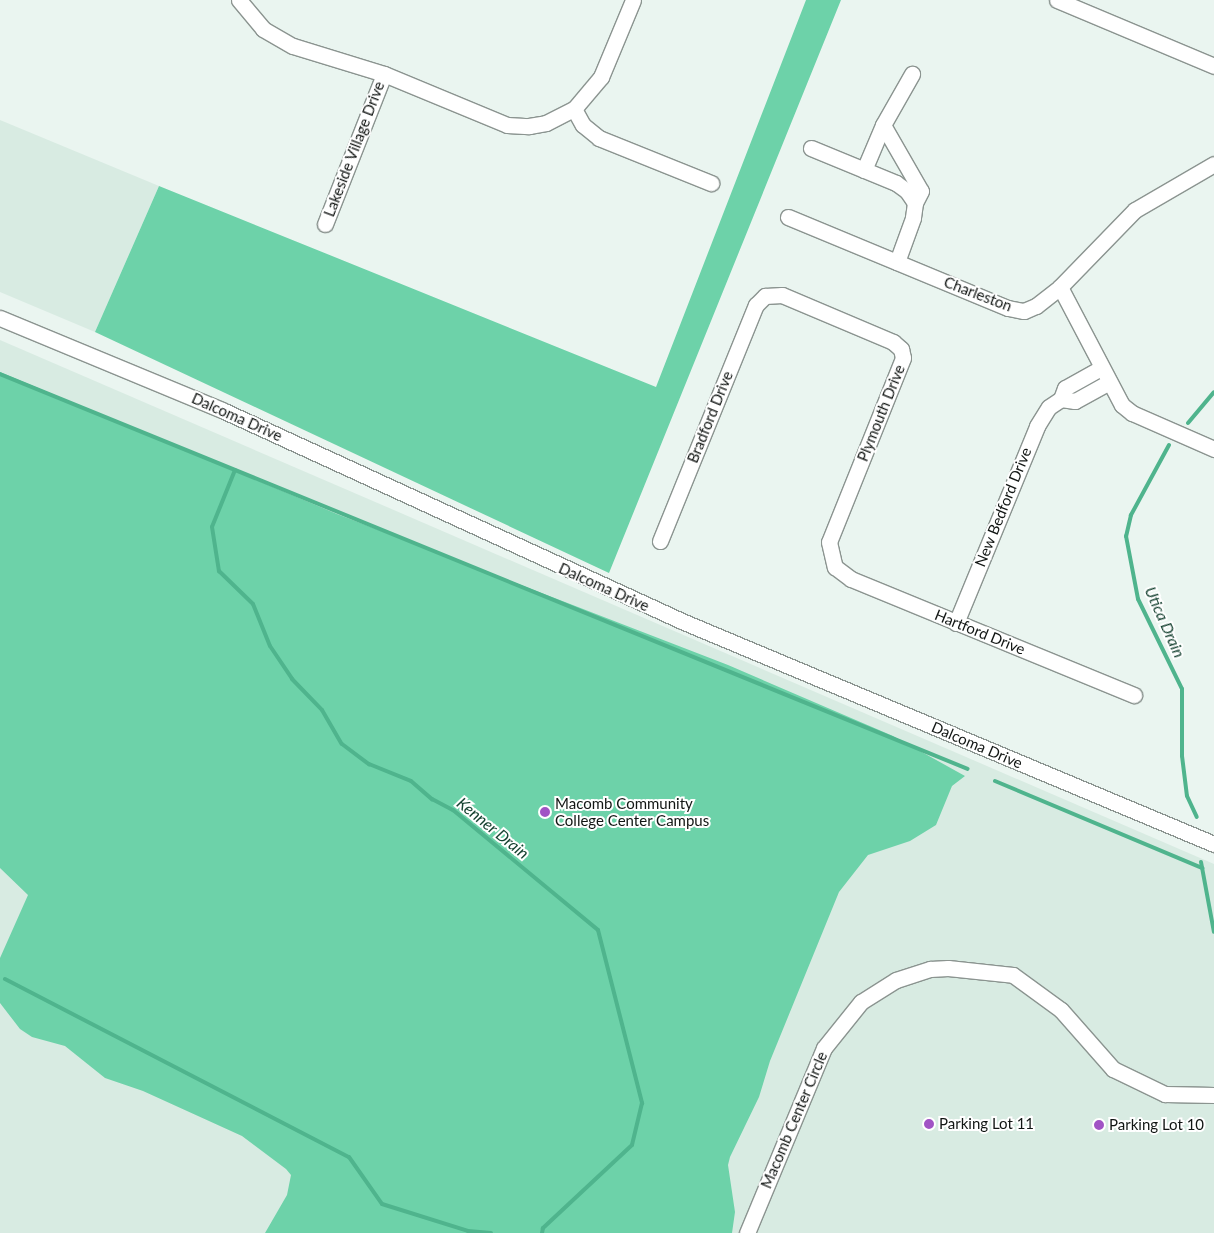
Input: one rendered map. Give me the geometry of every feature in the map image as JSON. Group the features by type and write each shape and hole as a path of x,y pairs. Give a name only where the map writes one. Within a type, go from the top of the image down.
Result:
{"street":[{"name":"Lakeside Village Drive","path":"239,0 263,29 293,46 384,74 507,124 546,123 574,109 601,77 633,0"},
{"path":"1057,0 1214,66"},
{"name":"Lakeside Village Drive","path":"325,224 384,74"},
{"path":"864,170 883,125 912,74"},
{"path":"574,109 583,125 599,138 711,183"},
{"path":"883,125 921,191 915,203 913,218 897,262"},
{"path":"811,148 896,183 907,191 915,203"},
{"name":"Charleston","path":"788,217 1008,308 1024,310 1036,306 1060,287 1135,210 1214,164"},
{"path":"1060,287 1101,368 1127,410 1214,449"},
{"name":"Plymouth Drive","path":"765,296 782,295 893,342 901,349 903,358 829,542 832,560"},
{"name":"Bradford Drive","path":"660,541 756,305 765,296"},
{"name":"Dalcoma Drive","path":"0,318 222,410 684,622 1214,844"},
{"name":"New Bedford Drive","path":"956,623 1037,426 1049,407 1061,399 1066,388 1101,368"},
{"path":"1061,399 1075,401 1109,382"},
{"name":"Hartford Drive","path":"832,560 851,579 1134,695"},
{"name":"Macomb Center Circle","path":"747,1233 829,1041 861,1002 896,980 930,969 948,968 1013,975 1061,1010 1113,1069 1165,1094 1214,1094"}],"shaded area":[{"path":"0,120 159,186 95,332 0,292"},
{"name":"Macomb Community College Center Campus","path":"0,340 1214,864 1214,1233 0,1233"}],"green space":[{"path":"806,0 841,0 609,573 95,332 159,186 656,387"},
{"name":"Macomb Community College Center Campus","path":"0,372 337,514 728,665 893,736 965,776 952,786 936,825 910,841 868,855 839,892 770,1061 759,1097 730,1157 728,1165 735,1212 732,1233 265,1233 287,1195 291,1175 286,1169 242,1136 143,1091 105,1078 65,1046 32,1037 20,1029 0,1003 0,958 28,895 0,868"}],"waterway":[{"path":"0,374 968,769"},
{"name":"Utica Drain","path":"1188,423 1214,392"},
{"name":"Utica Drain","path":"1169,445 1131,515 1126,536 1138,599 1182,689 1182,756 1187,796 1197,817"},
{"name":"Kenner Drain","path":"235,470 212,527 219,571 253,604 270,646 292,679 322,710 342,744 369,764 411,781 432,799 453,810 598,930 642,1103 632,1145 543,1228 542,1233"},
{"path":"995,781 1202,868"},
{"name":"Utica Drain","path":"1201,862 1214,932"},
{"path":"5,979 349,1157 382,1204 468,1231 491,1233"}],"place":[{"name":"Macomb Community College Center Campus","path":"545,812"},
{"name":"Parking Lot 11","path":"929,1124"},
{"name":"Parking Lot 10","path":"1099,1125"}]}
